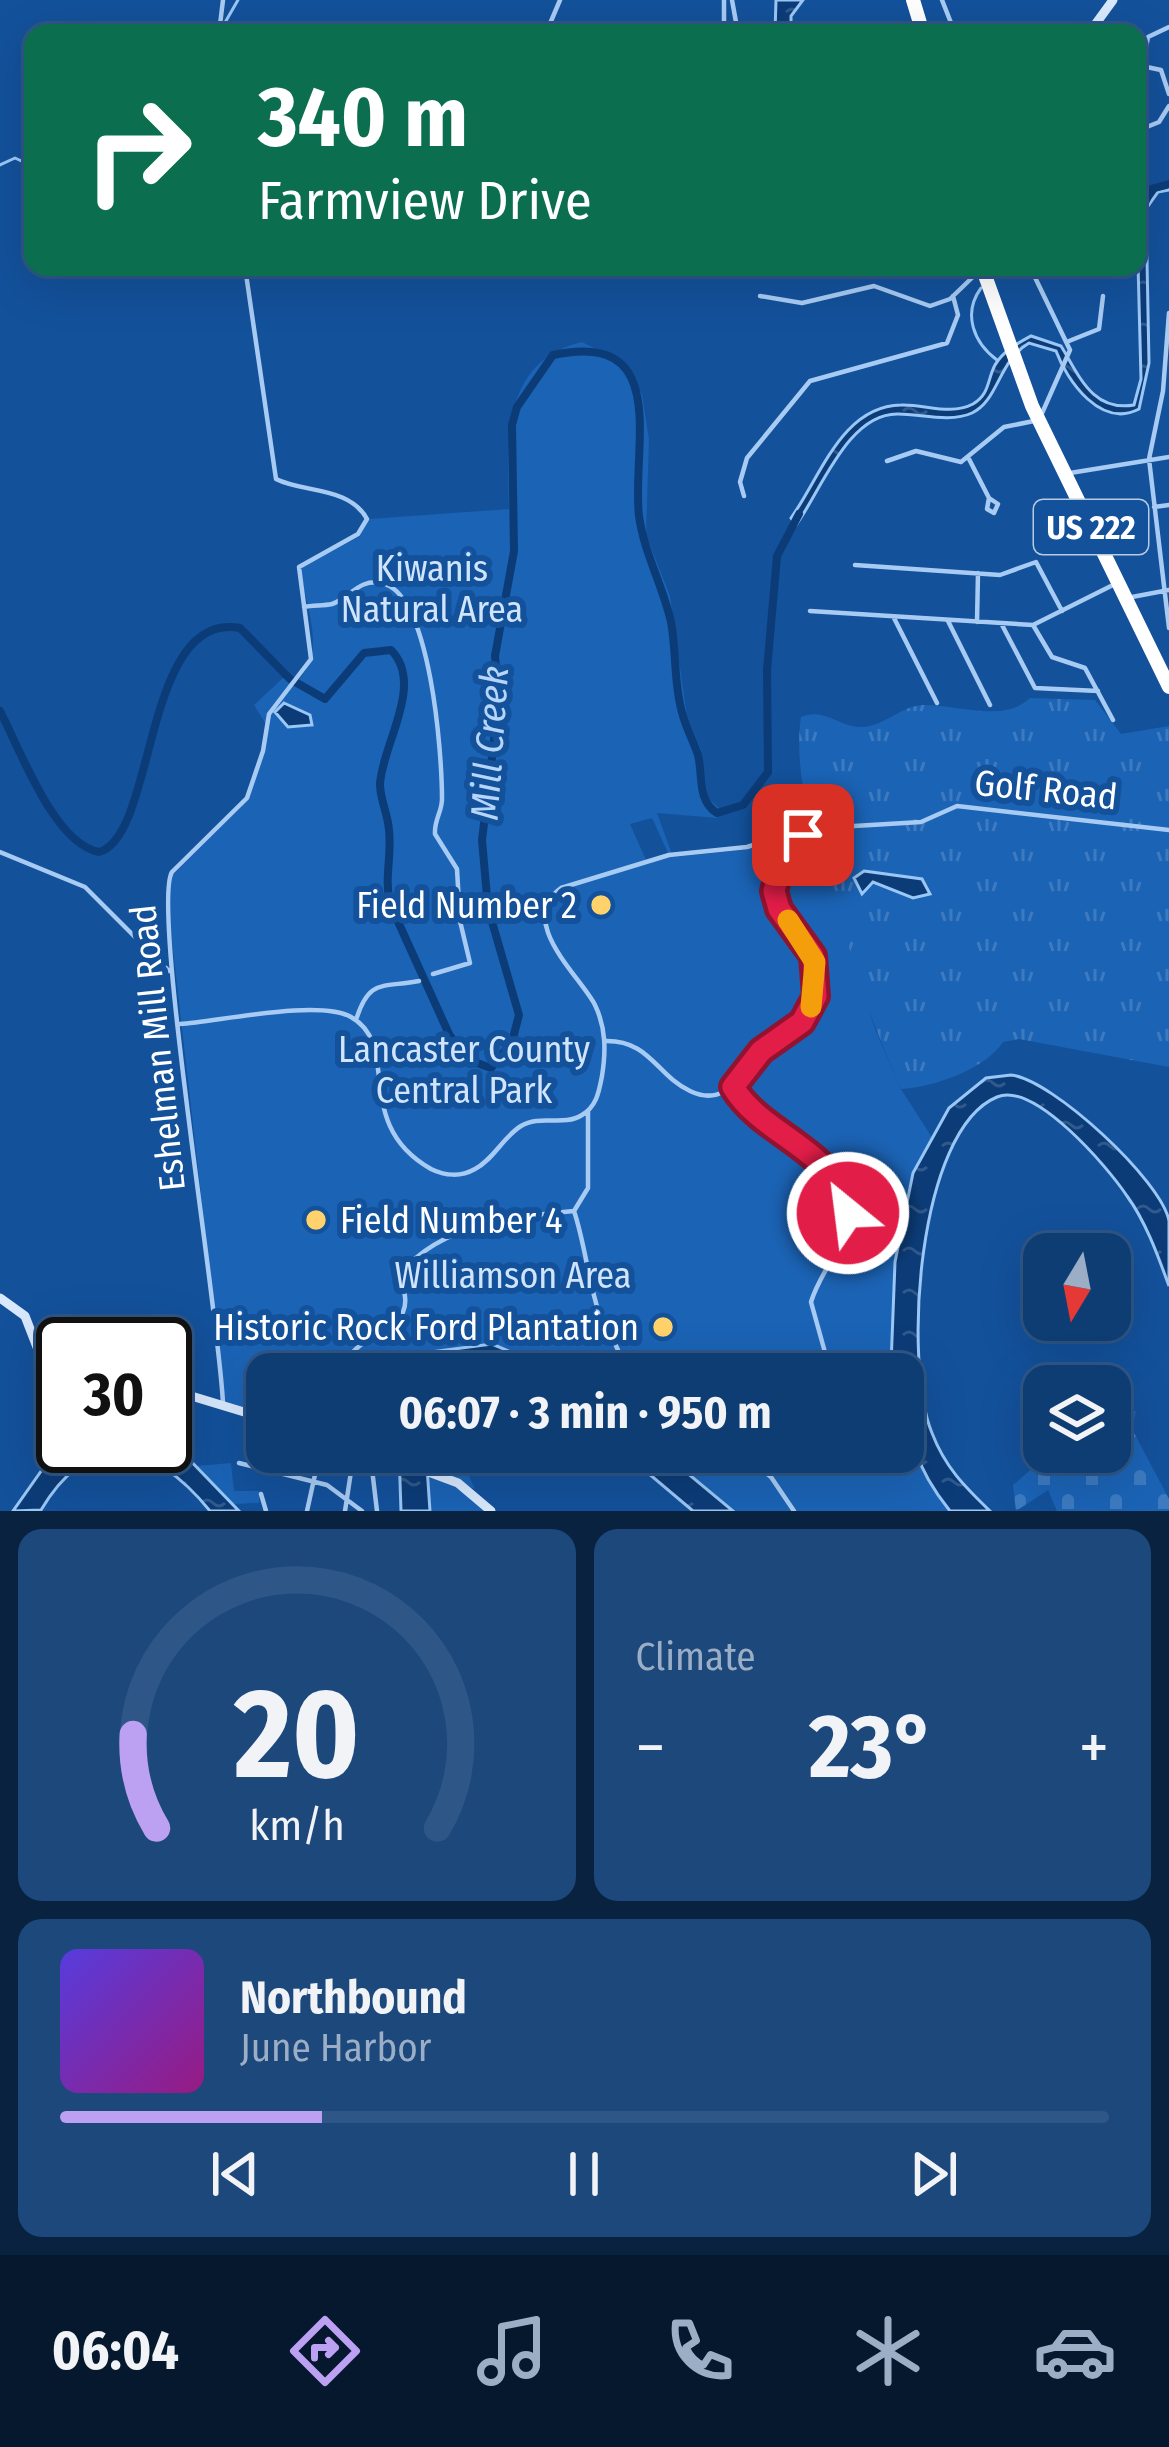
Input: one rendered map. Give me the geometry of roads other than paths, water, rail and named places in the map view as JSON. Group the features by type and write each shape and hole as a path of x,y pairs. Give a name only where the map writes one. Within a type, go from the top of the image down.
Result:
{"highway":[{"name":"US 222","path":"985,276 1039,420 1169,687"}],"main road":[{"path":"0,1298 25,1316 36,1349"},
{"path":"192,1396 246,1413"},
{"path":"431,1473 467,1488 491,1511"}],"street":[{"path":"728,0 737,24"},
{"path":"723,24 728,0"},
{"path":"723,16 736,14"},
{"path":"1146,44 1148,37 1169,27"},
{"path":"1146,66 1161,70 1169,94"},
{"path":"1146,127 1159,122 1169,106"},
{"name":"Eshelman Mill Road","path":"223,1406 170,970 167,881 247,798 269,714 302,675 313,651 298,567 353,538 367,519 357,506 321,490 276,479 246,276"},
{"path":"760,296 802,303 867,286 926,306 953,296 970,276"},
{"path":"887,461 911,451 950,463 969,459 1004,427 1039,420 1069,357 1069,341 1035,276"},
{"path":"744,496 740,482 746,458 805,385 842,368 947,343 958,315 953,296"},
{"path":"1069,341 1099,329 1102,296"},
{"path":"1169,313 1168,360 1149,460 1169,628"},
{"path":"1158,415 1169,412"},
{"path":"1065,475 1169,457"},
{"path":"969,459 989,498"},
{"path":"1154,507 1169,505"},
{"path":"1160,554 1169,553"},
{"path":"855,565 1008,574 1037,563 1063,611"},
{"path":"976,622 978,574"},
{"path":"304,607 333,604 358,586 376,582 395,589 408,605 432,676 442,803 435,834 457,869 460,921 470,963 433,974"},
{"path":"811,611 1034,625 1118,583"},
{"path":"1126,599 1165,590"},
{"path":"894,617 937,704"},
{"path":"948,621 990,705"},
{"path":"1001,623 1035,688 1098,691"},
{"path":"1034,625 1047,653 1082,666 1113,719"},
{"name":"Golf Road","path":"605,1041 593,1001 562,965 550,940 555,891 669,855 747,847 804,829 920,822 960,806 1169,830"},
{"path":"621,1353 598,1311 591,1262 574,1211 588,1188 588,1111 598,1094 605,1041 647,1052 695,1093 715,1095 733,1087 761,1051 802,1022 816,996 813,956 779,909 774,891 778,876 802,850 804,829"},
{"path":"0,852 85,887 170,970"},
{"path":"356,1020 361,1000 372,989 419,981"},
{"path":"180,1024 326,1010 356,1020 376,1048 379,1101 387,1125 404,1149 438,1172 458,1175 475,1169 530,1121 573,1119 588,1111"},
{"path":"733,1087 754,1116 825,1168 846,1203 843,1234 811,1302 825,1353"},
{"path":"353,1353 362,1341 401,1315 406,1299 401,1274 436,1241 514,1219 574,1211"},
{"path":"239,1462 312,1479 349,1498 362,1511"},
{"path":"306,1511 314,1473"},
{"path":"345,1511 352,1473"},
{"path":"376,1511 379,1473"},
{"path":"766,1473 794,1511"},
{"path":"261,1494 266,1511"}],"water":[{"path":"776,0 803,0 791,24 775,24"},
{"path":"1169,182 1169,190 1158,192 1146,209 1146,198 1155,186"},
{"path":"1146,209 1149,363 1139,409 1112,413 1099,407 1077,388 1056,351 1029,343 972,413 945,418 898,414 864,426 838,456 796,525 791,518 835,446 863,417 901,405 946,409 973,404 985,391 998,360 1031,336 1061,346 1088,389 1107,403 1134,405 1141,379 1138,276 1146,276"},
{"path":"284,703 310,715 312,725 288,727 275,712"},
{"path":"864,871 922,879 930,894 913,898 873,882 862,894 854,878"},
{"path":"1011,1075 1052,1094 1127,1158 1162,1203 1169,1221 1169,1286 1134,1206 1103,1166 1049,1113 1012,1095 997,1097 970,1118 949,1154 934,1199 924,1251 919,1353 891,1353 895,1262 913,1173 949,1108 986,1078"},
{"path":"492,1344 513,1353 430,1353"},
{"path":"924,1404 943,1456 990,1511 950,1511 928,1479"},
{"path":"192,1462 239,1511 210,1511 171,1473 192,1473"},
{"path":"40,1473 72,1473 41,1510 13,1511"},
{"path":"400,1473 427,1473 430,1511 401,1511"},
{"path":"648,1473 687,1473 733,1511 693,1511"}],"waterway":[{"path":"224,24 238,0"},
{"path":"0,165 15,158 24,162"},
{"name":"Mill Creek","path":"1146,201 1151,189 1169,184"},
{"path":"981,288 972,308 973,327 997,360"},
{"name":"Mill Creek","path":"0,711 53,814 67,832 99,852 118,837 132,808 168,687 185,653 208,632 240,628 290,679 325,699 364,653 391,650 404,680 380,784 389,830 390,904 449,1034 466,1059 491,1068 512,1042 519,1015 488,908 482,840 499,699 495,656 514,551 512,425 517,407 553,355 591,352 616,360 631,377 640,429 641,530 671,622 680,704 698,755 704,795 717,813 743,805 768,772 767,670 777,556 799,514"}],"place":[{"name":"Field Number 2","path":"601,905"},
{"name":"Field Number 4","path":"316,1220"},
{"name":"Historic Rock Ford Plantation","path":"663,1327"}],"park label":[{"name":"Kiwanis Natural Area","path":"432,588"},
{"name":"Lancaster County Central Park","path":"464,1070"},
{"name":"Williamson Area","path":"513,1275"}]}
